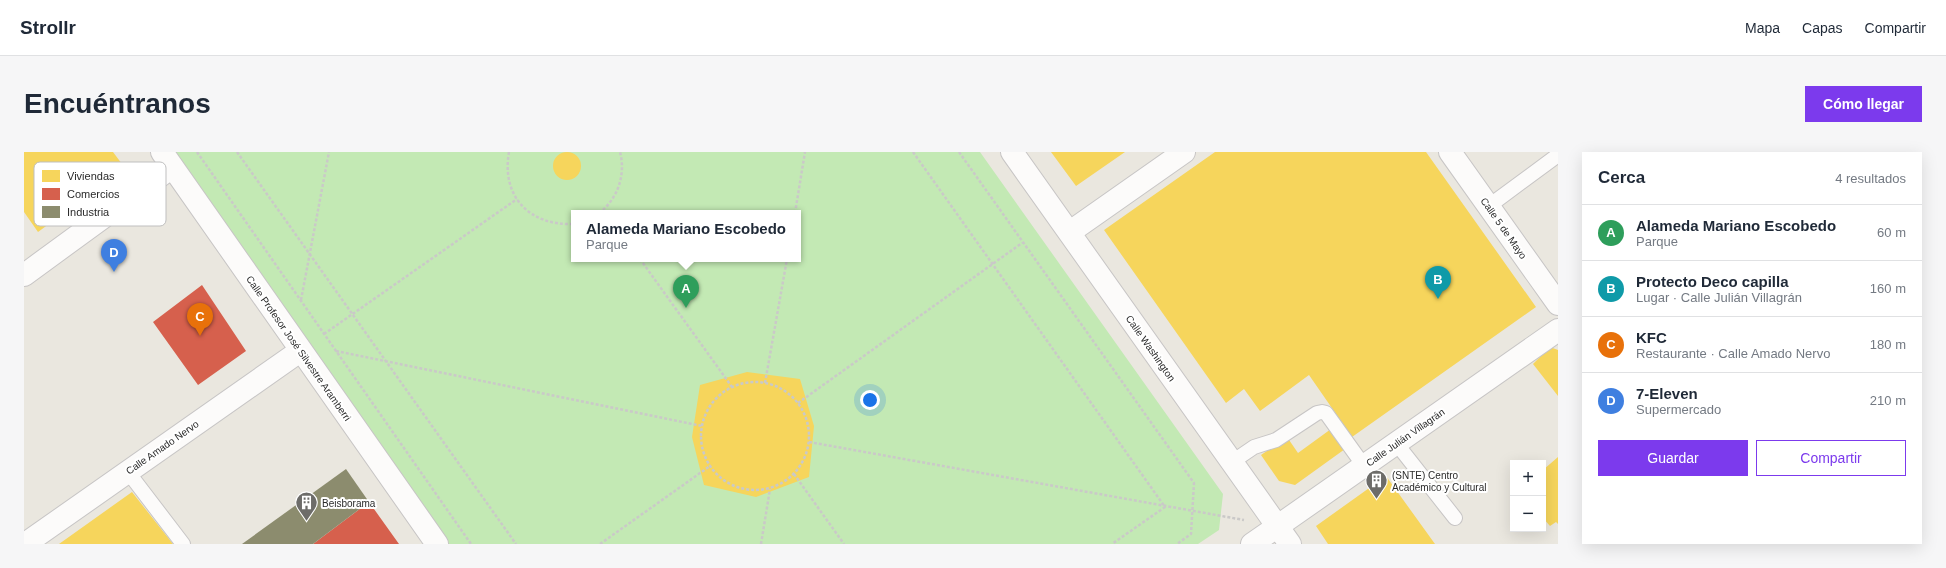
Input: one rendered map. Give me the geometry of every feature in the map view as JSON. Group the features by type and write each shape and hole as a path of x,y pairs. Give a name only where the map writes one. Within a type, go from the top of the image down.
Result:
{"street":[{"name":"Calle Washington","path":"1012,152 1290,544"},
{"path":"1070,232 1184,152"},
{"name":"Calle 5 de Mayo","path":"1452,153 1558,304"},
{"name":"Calle Profesor José Silvestre Aramberri","path":"167,160 437,544"},
{"path":"24,275 85,226"},
{"name":"Calle Julián Villagrán","path":"1252,544 1558,330"},
{"name":"Calle Amado Nervo","path":"25,544 300,350"}],"lane":[{"path":"1489,206 1558,155"},
{"path":"1232,462 1254,448 1276,440 1317,413 1322,412 1326,414 1364,466"},
{"path":"1396,443 1455,518"},
{"path":"128,472 183,544"}],"path":[{"path":"197,152 471,544"},
{"path":"237,152 516,544"},
{"path":"301,300 329,152"},
{"path":"509,152 507,169 510,185 517,199 528,212 542,220 558,225 571,224"},
{"path":"605,209 613,199 619,186 622,173 620,152"},
{"path":"795,210 805,152"},
{"path":"912,152 1165,507"},
{"path":"959,152 1194,483 1191,534 1177,544"},
{"path":"300,350 517,199"},
{"path":"798,403 1022,242"},
{"path":"642,262 732,387"},
{"path":"765,383 785,262"},
{"path":"336,351 702,426"},
{"path":"744,383 765,383 780,388 798,403 805,415 809,428 809,442 807,454 794,474 783,483 770,489 753,491 736,487 721,479 710,466 704,453 701,440 702,426 707,410 718,397 732,387 744,383"},
{"path":"809,442 1165,507 1278,526"},
{"path":"600,544 710,466"},
{"path":"794,474 844,544"},
{"path":"761,544 770,489"},
{"path":"1112,544 1165,507"}],"green space":[{"path":"171,152 980,152 1223,494 1219,530 1198,544 449,544"}],"building: Viviendas":[{"path":"24,152 113,152 120,162 34,162 34,226 46,226 38,232 24,212"},
{"path":"567,152 573,153 577,156 580,160 580,172 577,176 573,179 567,180 561,179 557,176 554,172 553,166 554,160 557,156 561,153"},
{"path":"1051,152 1125,152 1076,186"},
{"path":"1215,152 1426,152 1536,307 1352,437 1309,375 1260,411 1244,389 1226,403 1104,230"},
{"path":"1550,347 1558,350 1558,396 1533,364"},
{"path":"747,372 800,379 814,426 809,477 756,497 704,485 692,437 700,385"},
{"path":"1331,429 1345,449 1295,485 1279,481 1261,455 1287,437 1298,453"},
{"path":"1558,457 1558,524 1556,522 1550,526 1546,521 1546,467"},
{"name":"(SNTE) Centro Académico y Cultural","path":"1386,476 1435,544 1328,544 1316,526"},
{"path":"132,492 173,544 59,544"}],"building: Comercios":[{"path":"202,285 246,351 198,385 153,322"},
{"path":"369,502 399,544 313,544"}],"building: Industria":[{"name":"Beisborama","path":"346,469 369,502 313,544 242,544"}],"place":[{"name":"7-Eleven","path":"114,272"},
{"name":"Protecto Deco capilla","path":"1438,299"},
{"name":"Alameda Mariano Escobedo","path":"686,308"},
{"name":"KFC","path":"200,336"},
{"name":"(SNTE) Centro Académico y Cultural","path":"1377,500"},
{"name":"Beisborama","path":"306,522"}]}
